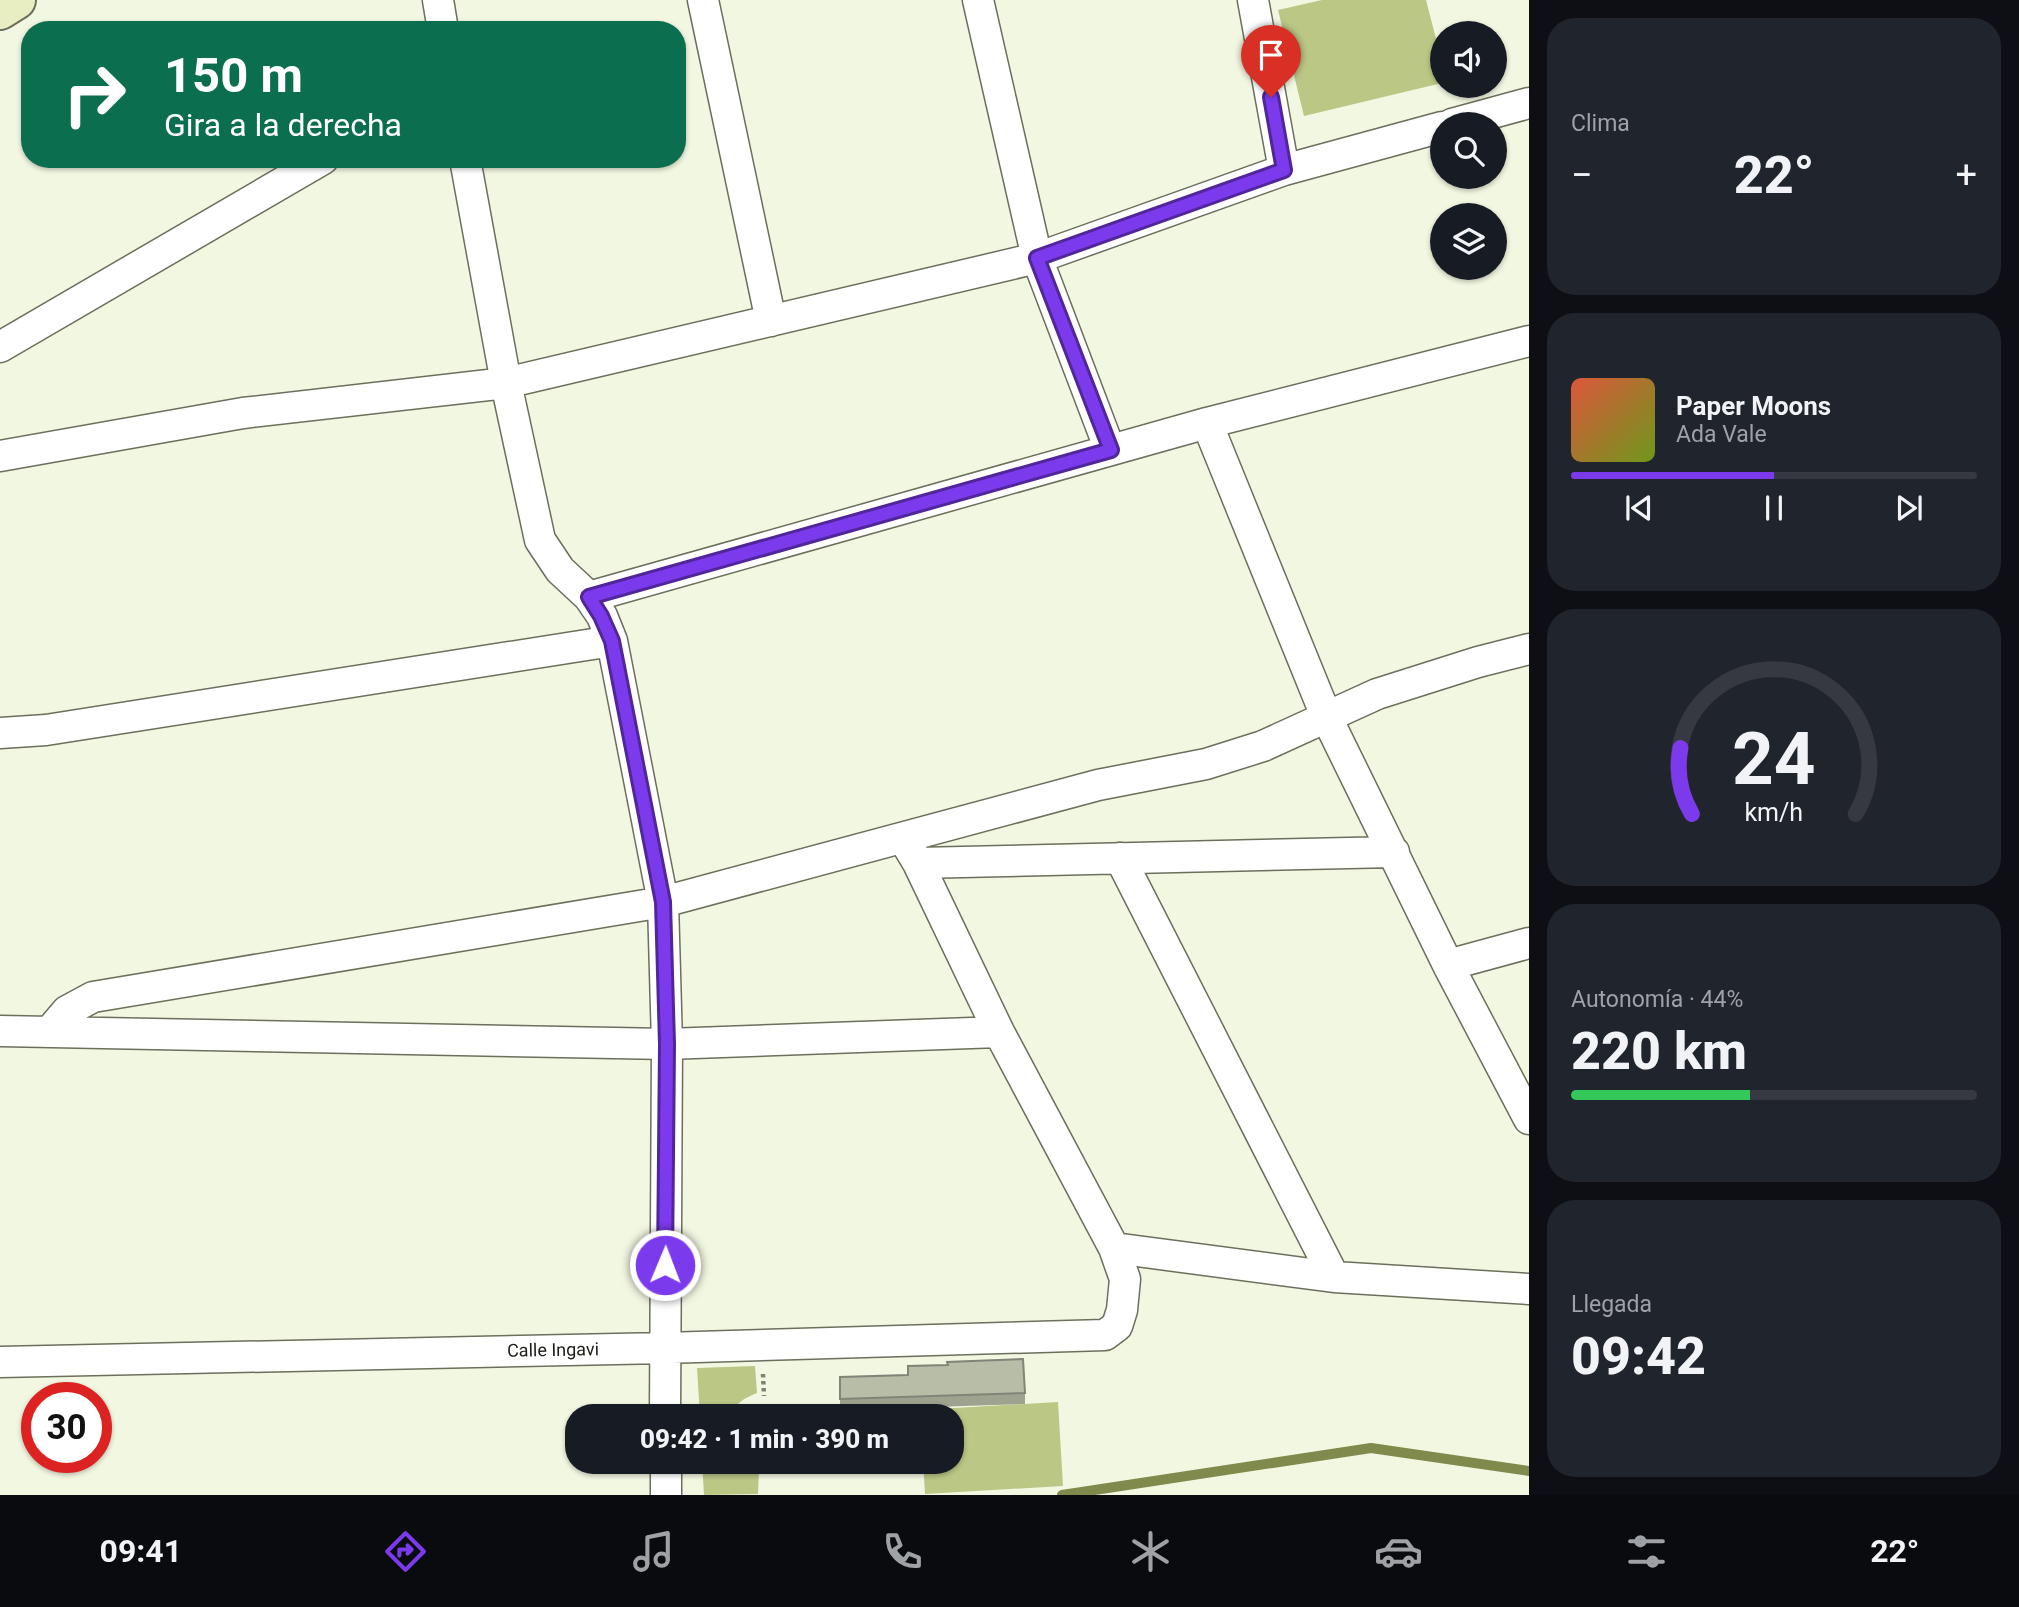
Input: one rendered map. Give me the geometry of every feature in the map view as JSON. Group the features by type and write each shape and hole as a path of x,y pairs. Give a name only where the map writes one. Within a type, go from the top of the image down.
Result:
{"street":[{"path":"0,10 16,0"},
{"path":"438,0 442,21"},
{"path":"703,0 771,321"},
{"path":"978,0 1037,258 1111,450"},
{"path":"1253,0 1284,170"},
{"path":"1496,112 1529,103"},
{"path":"0,456 243,413 506,383 1037,258 1284,170 1430,130"},
{"path":"0,347 308,168"},
{"path":"467,168 506,383 540,540 561,570 589,597 612,641 663,902 667,1044 665,1404"},
{"path":"589,597 1206,423 1529,341"},
{"path":"1206,423 1326,716 1448,965 1529,1119"},
{"path":"0,733 46,730 612,641"},
{"path":"50,1031 68,1011 93,997 663,902 1098,785 1206,764 1263,746 1390,690 1529,649"},
{"path":"903,838 918,863 999,1032 1114,1248 1334,1278 1529,1289"},
{"path":"918,863 1394,852"},
{"path":"1120,858 1334,1278"},
{"path":"1448,965 1529,943"},
{"path":"0,1031 667,1044 999,1032"},
{"name":"Calle Ingavi","path":"0,1362 664,1348 1105,1335 1117,1326 1122,1310 1125,1279 1114,1248"},
{"path":"666,1474 666,1495"}],"green space":[{"path":"1322,0 1426,0 1431,21 1430,86 1304,116 1278,10"},
{"path":"755,1366 757,1393 738,1404 699,1404 697,1368"},
{"path":"1058,1402 1063,1486 925,1494 924,1474 964,1474 964,1407"},
{"path":"703,1474 759,1474 758,1494 704,1495"}],"building":[{"path":"1023,1359 1025,1393 840,1399 840,1377 908,1375 908,1366"}],"waterway":[{"path":"1062,1495 1371,1448 1529,1471"}],"route":[{"path":"665,1265 667,1044 663,902 612,641 589,597 1111,450 1037,258 1284,170 1271,97"}]}
